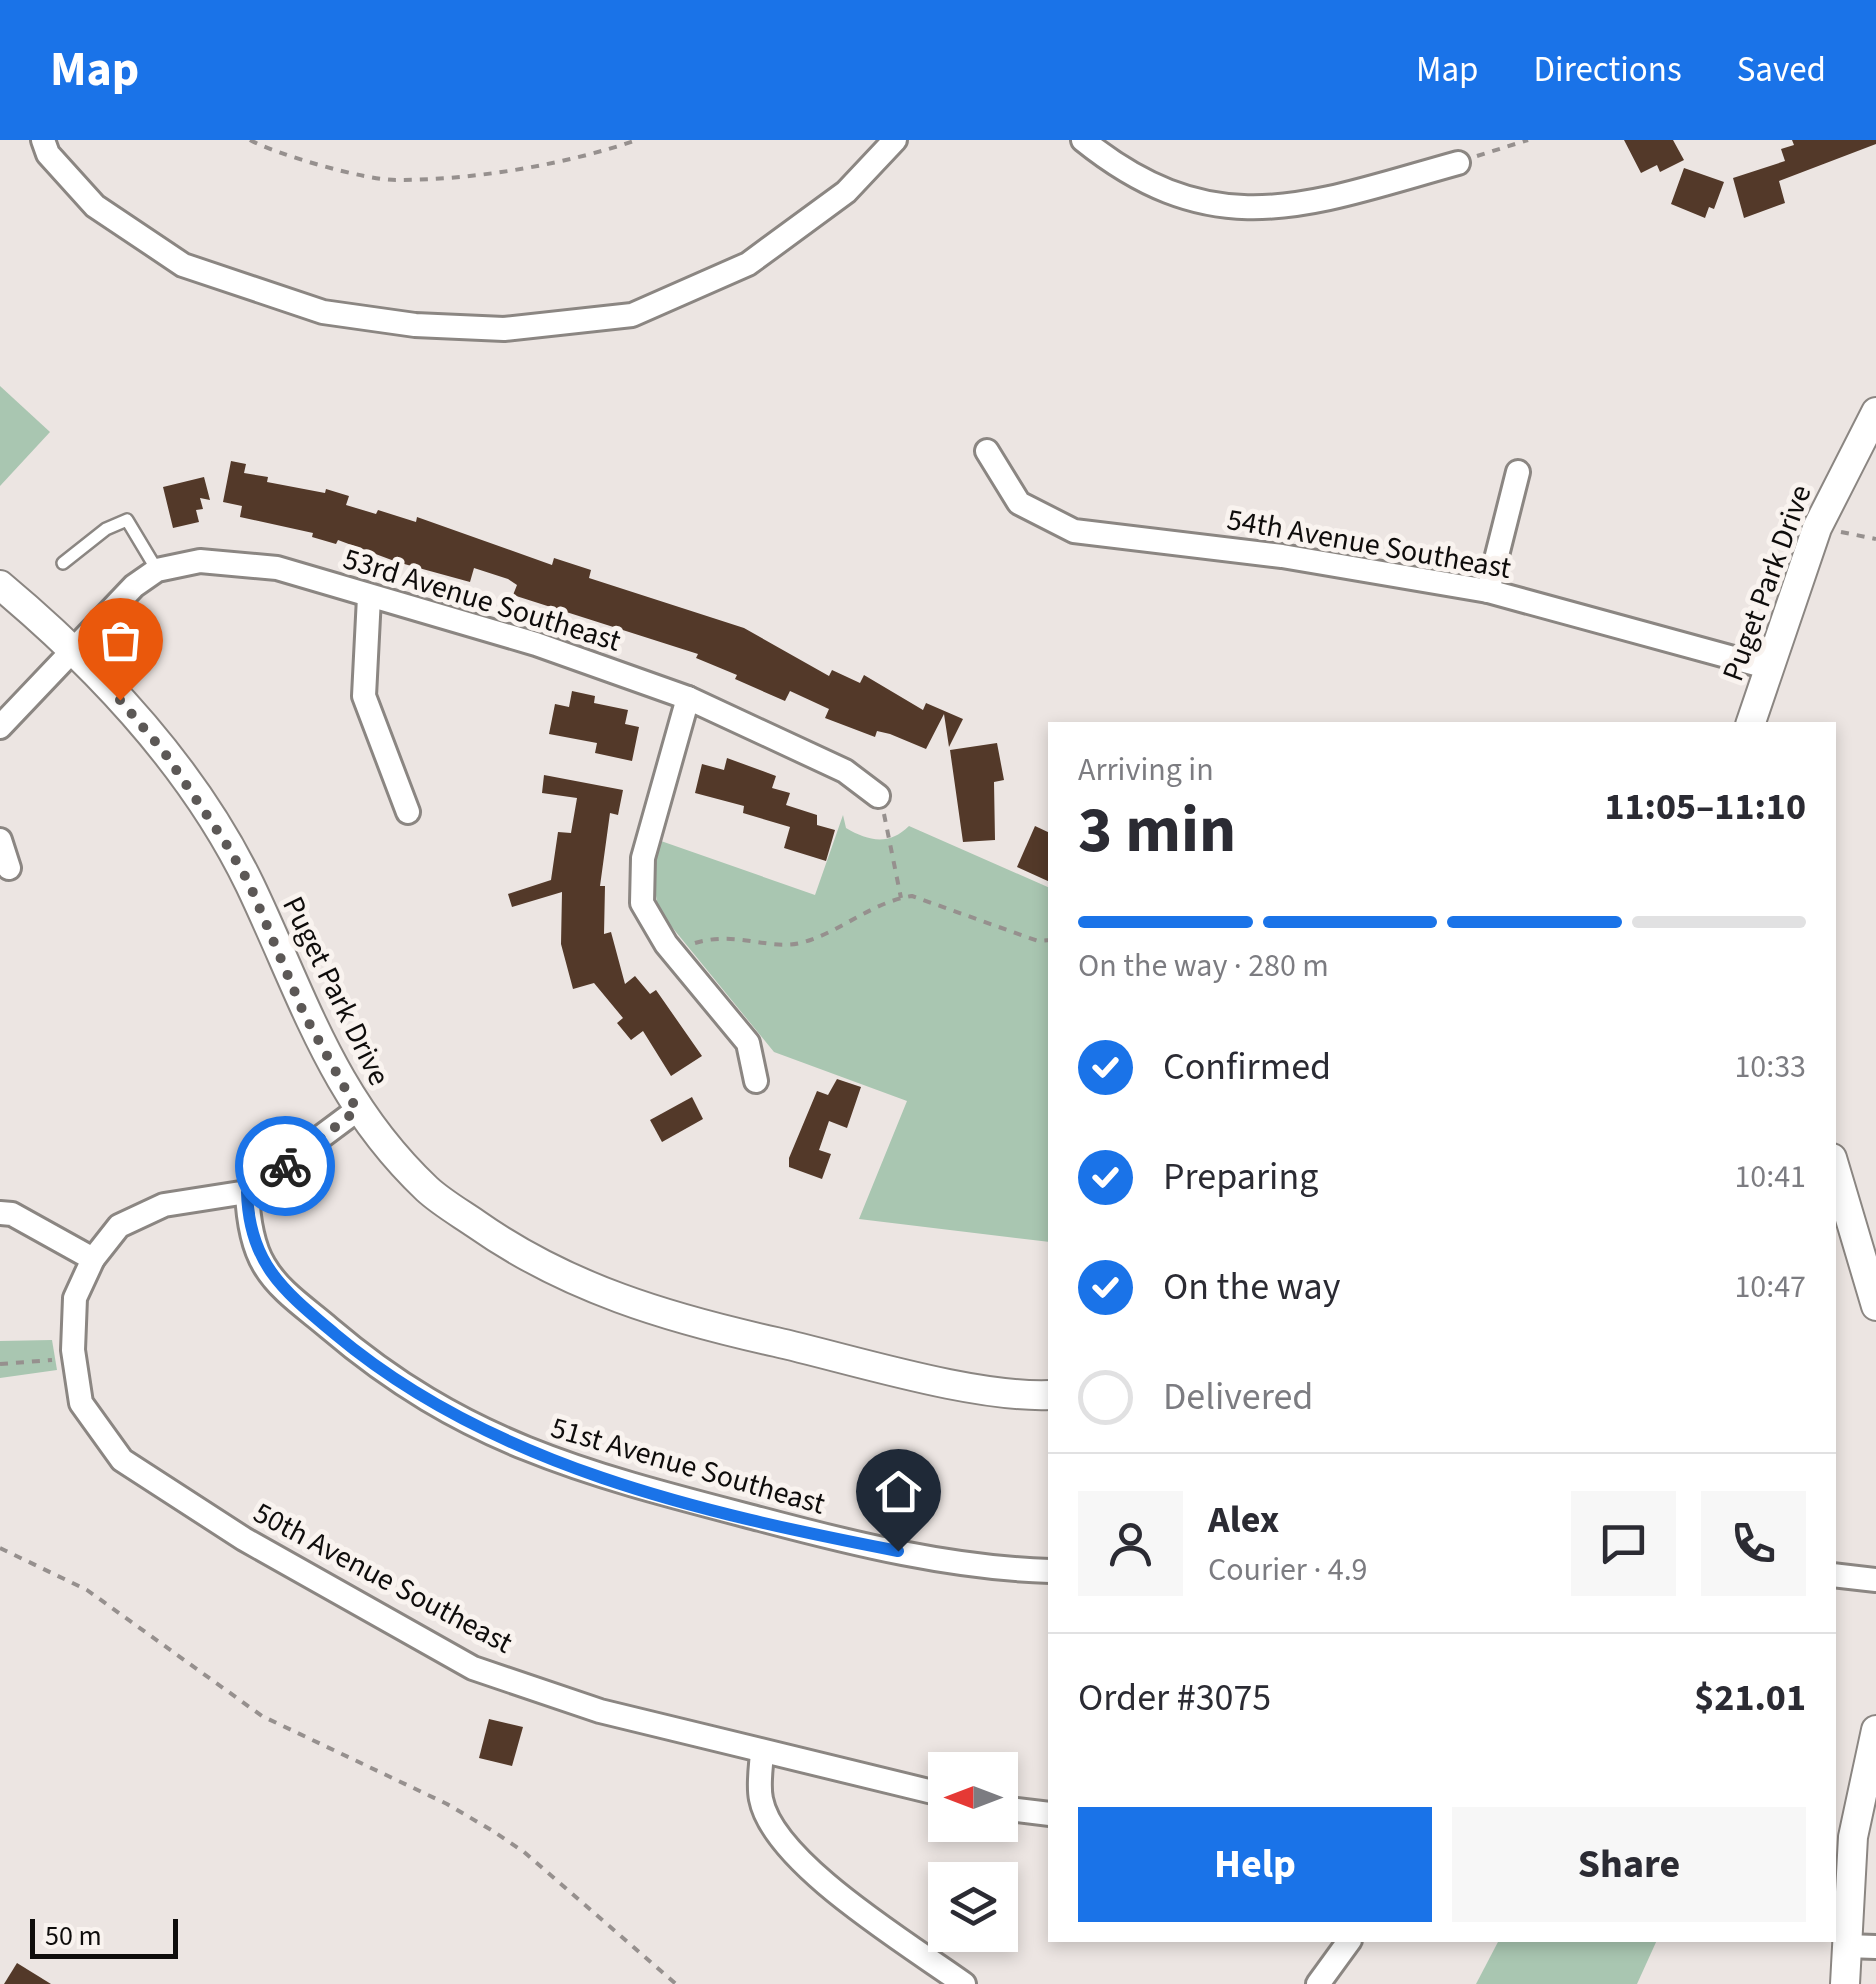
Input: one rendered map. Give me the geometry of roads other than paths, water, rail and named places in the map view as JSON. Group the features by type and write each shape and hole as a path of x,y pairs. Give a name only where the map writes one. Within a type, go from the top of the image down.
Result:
{"street":[{"path":"43,140 48,154 95,206 183,265 323,312 416,326 504,330 632,314 748,264 846,192 895,140"},
{"path":"1083,140 1124,173 1177,198 1239,208 1312,203 1458,163"},
{"name":"Puget Park Drive","path":"1751,722 1816,528 1876,412"},
{"name":"54th Avenue Southeast","path":"987,451 1019,503 1074,531 1282,556 1488,591 1770,668"},
{"path":"1488,591 1518,472"},
{"name":"53rd Avenue Southeast","path":"75,648 134,586 157,570 200,560 277,568 536,644 688,698 845,771 878,796"},
{"name":"Puget Park Drive","path":"0,584 75,648 164,752 249,883 304,1014 357,1110 428,1190 528,1260 641,1308 925,1376 1028,1396 1048,1395"},
{"path":"369,597 364,696 408,812"},
{"path":"0,727 75,648"},
{"path":"688,698 643,858 642,902 671,950 748,1043 756,1081"},
{"path":"0,840 9,868"},
{"path":"0,1213 12,1214 93,1258 119,1226 164,1205 247,1192 357,1110"},
{"path":"1836,1171 1876,1306"},
{"name":"51st Avenue Southeast","path":"247,1192 263,1264 284,1291 355,1350 418,1394 494,1438 583,1473 832,1538 998,1570 1048,1571"},
{"name":"50th Avenue Southeast","path":"93,1258 75,1298 73,1350 81,1403 122,1460 244,1539 473,1668 600,1711 928,1791"},
{"path":"1836,1575 1876,1580"},
{"path":"1846,1984 1853,1837 1876,1730"},
{"path":"762,1753 760,1800 780,1844 844,1897 964,1984"},
{"path":"1018,1810 1048,1814"},
{"path":"1318,1984 1349,1942"},
{"path":"1846,1946 1876,1948"}],"lane":[{"path":"63,563 106,530 127,520 157,570"}]}
